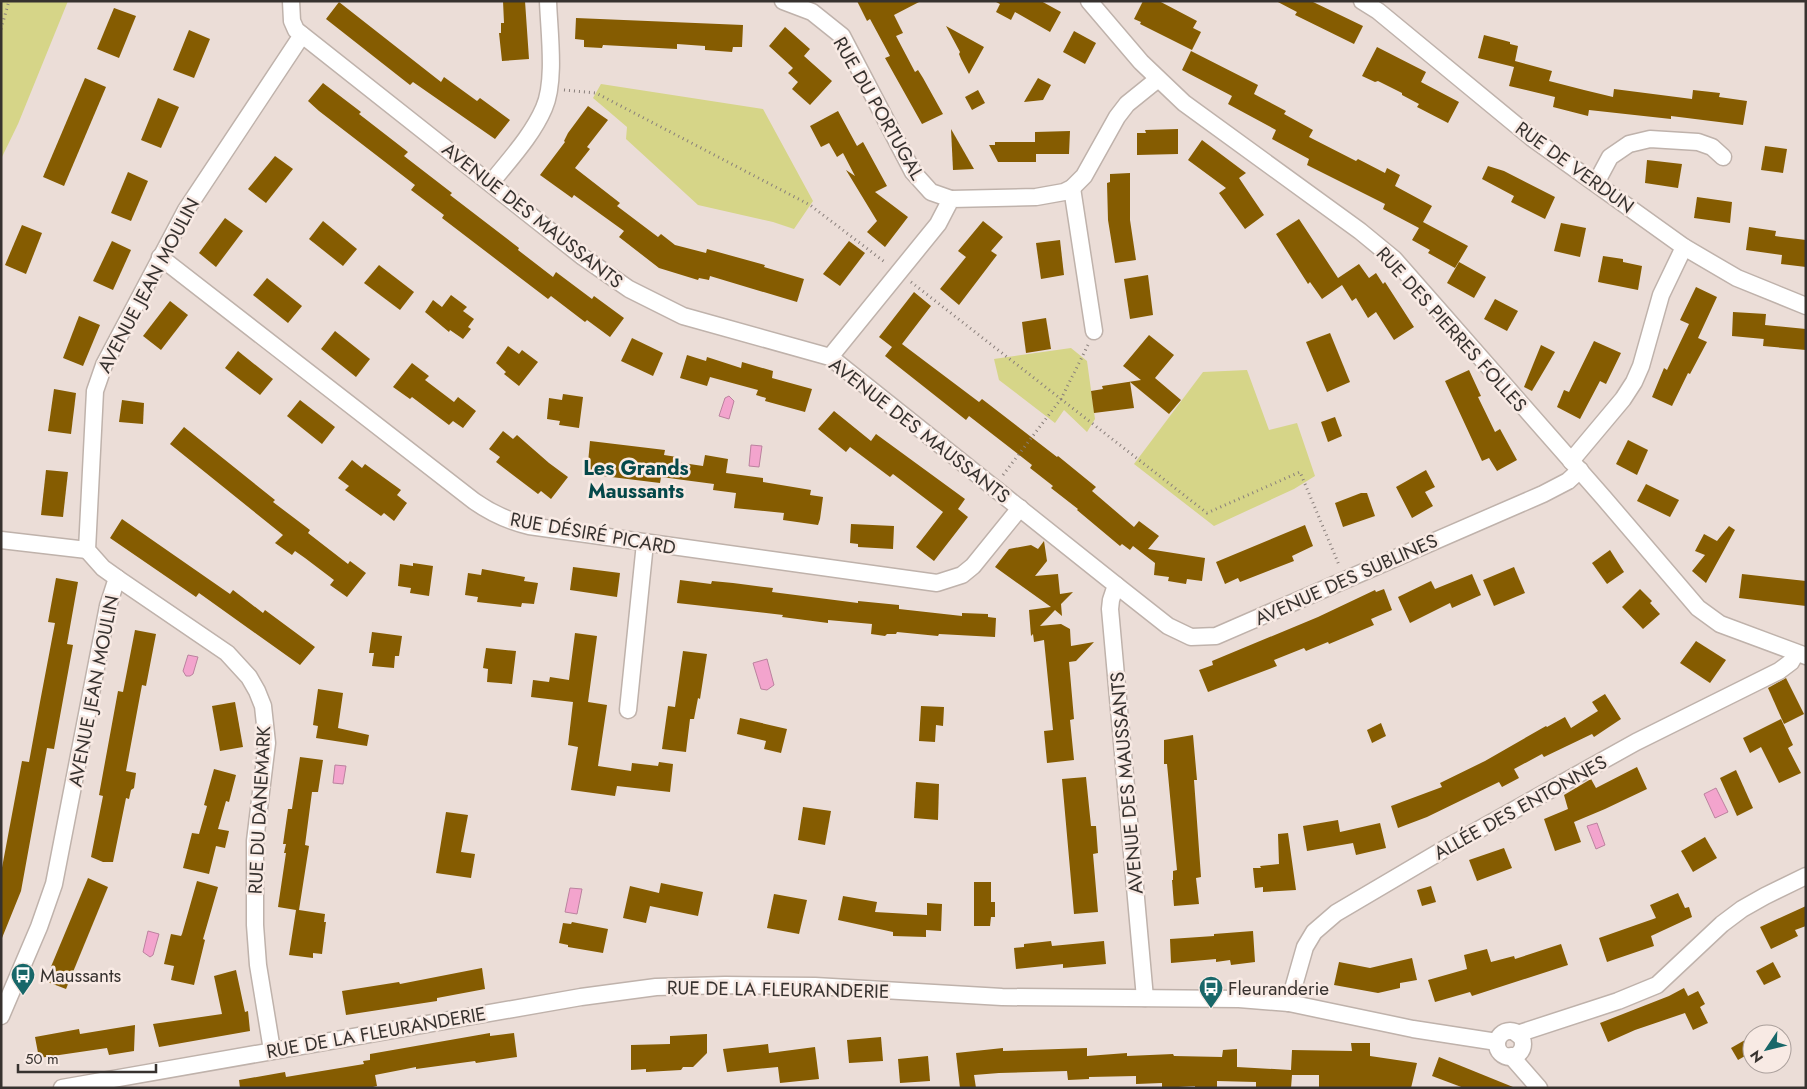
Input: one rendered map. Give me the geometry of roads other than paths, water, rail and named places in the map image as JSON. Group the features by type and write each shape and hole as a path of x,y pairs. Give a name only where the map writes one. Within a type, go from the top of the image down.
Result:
{"street":[{"path":"292,1 298,30"},
{"path":"491,183 528,135 545,107 551,79 548,1"},
{"name":"RUE DU PORTUGAL","path":"783,1 812,12 842,36 913,172 931,192 951,199"},
{"name":"RUE DES PIERRES FOLLES","path":"1089,1 1158,79 1184,103 1360,231 1394,259 1698,608 1720,624 1801,655"},
{"name":"RUE DE VERDUN","path":"1362,1 1378,11 1532,138 1684,247 1738,278 1806,306"},
{"name":"AVENUE DES MAUSSANTS","path":"298,30 583,256 629,289 682,316 830,357 1116,585 1110,609 1145,998"},
{"name":"AVENUE JEAN MOULIN","path":"1,1016 39,926 54,884 108,606 117,578 103,568 87,550 95,391 104,365 186,210 298,30"},
{"path":"830,357 938,224 951,199 1036,197 1057,194 1072,188 1084,176 1116,117 1127,104 1158,79"},
{"path":"1596,183 1610,157 1629,144 1644,140 1655,138 1698,142 1712,147 1723,157"},
{"path":"1072,188 1094,331"},
{"name":"AVENUE DES SUBLINES","path":"1116,585 1168,626 1191,637 1216,636 1557,488 1576,466 1634,382 1641,366 1661,295 1684,247"},
{"name":"RUE DÉSIRÉ PICARD","path":"160,257 488,511 512,522 645,543 937,583 962,575 973,566 1020,508"},
{"path":"1,540 87,550"},
{"path":"628,710 645,543"},
{"name":"RUE DU DANEMARK","path":"117,578 227,653 249,677 263,706 267,743 255,841 254,901 258,965 272,1050"},
{"name":"ALLÉE DES ENTONNES","path":"1289,1004 1305,947 1314,932 1336,913 1453,844 1636,742 1779,671 1801,655"},
{"path":"1518,1034 1522,1045 1518,1053 1507,1056 1500,1052 1497,1042 1499,1036 1506,1032 1518,1034 1618,1001 1657,985 1722,924 1765,896 1806,876"},
{"name":"RUE DE LA FLEURANDERIE","path":"62,1088 581,997 656,987 725,985 815,986 1002,998 1239,998 1289,1004 1497,1042"},
{"path":"1511,1056 1539,1088"}],"place":[{"name":"Maussants","path":"23,996"},
{"name":"Fleuranderie","path":"1211,1009"}],"district":[{"name":"Les Grands Maussants","path":"636,480"}]}
